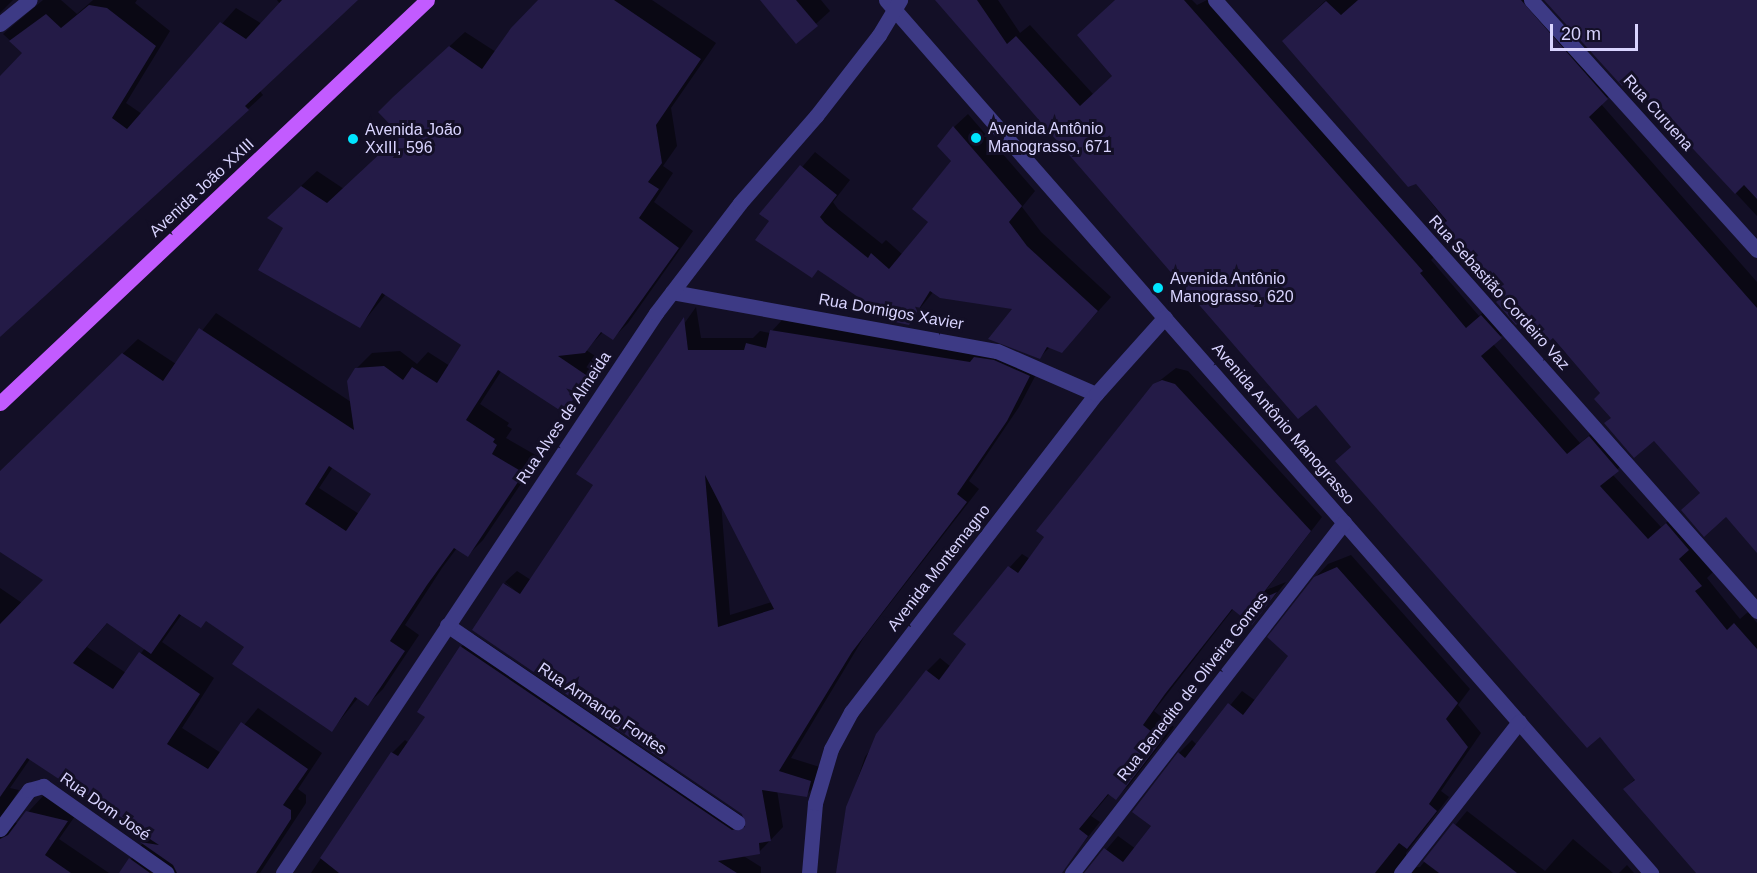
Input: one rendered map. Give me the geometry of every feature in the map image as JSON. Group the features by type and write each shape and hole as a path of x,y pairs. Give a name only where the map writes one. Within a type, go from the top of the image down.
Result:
{"main road":[{"name":"Avenida João XXIII","path":"0,403 428,0"}],"street":[{"path":"0,24 30,0"},
{"name":"Rua Sebastião Cordeiro Vaz","path":"1215,0 1757,611"},
{"name":"Rua Curuena","path":"1531,0 1757,250"},
{"name":"Rua Alves de Almeida","path":"283,873 672,292 740,203 816,116 879,35 893,3"},
{"name":"Avenida Antônio Manograsso","path":"893,3 1651,873"},
{"name":"Rua Domigos Xavier","path":"672,292 997,351 1096,394"},
{"name":"Avenida Montemagno","path":"808,873 815,803 831,749 851,712 1096,394 1165,317"},
{"name":"Rua Benedito de Oliveira Gomes","path":"1072,873 1344,522"},
{"name":"Rua Armando Fontes","path":"447,625 737,822"},
{"path":"1401,873 1519,722"},
{"name":"Rua Dom José","path":"0,829 29,790 43,786 167,873"}],"building":[{"path":"282,0 358,0 245,106 249,110 0,337 0,76 22,53 9,41 46,14 61,28 89,5 107,8 156,46 112,118 127,129 220,22 246,39"},
{"path":"538,0 614,0 701,59 656,125 662,163 648,182 659,189 639,218 679,248 613,340 601,332 585,353 558,356 589,377 564,413 498,370 466,420 495,439 493,442 497,445 492,454 524,473 468,557 454,548 427,585 390,641 405,651 368,706 355,697 332,732 232,664 244,647 206,621 201,628 179,614 151,654 107,623 73,663 113,689 139,652 200,694 167,744 208,769 241,722 308,769 283,805 291,810 291,819 256,873 177,873 173,865 140,842 159,845 27,758 0,797 0,624 43,580 0,552 0,471 122,353 163,381 199,328 354,430 347,381 355,368 384,366 403,380 412,367 437,383 461,345 382,293 360,328 258,270 283,228 267,218 301,186 327,203 400,135 378,112 393,97 449,46 482,69 511,28","holes":["329,466 371,494 346,531 305,504"]},
{"path":"760,0 796,0 818,26 796,44"},
{"path":"935,0 977,0 1007,44 1016,36 1080,106 1112,76 1077,35 1115,0 1184,0 1423,271 1420,273 1466,328 1481,315 1502,338 1481,356 1567,454 1589,436 1619,471 1600,486 1648,539 1666,523 1689,550 1679,559 1702,586 1695,591 1727,630 1734,623 1757,649 1757,873 1696,873 1623,789 1635,780 1600,737 1587,748 1335,461 1351,447 1316,405 1298,419"},
{"path":"1358,0 1521,0 1608,99 1589,117 1757,308 1757,553 1726,517 1704,537 1681,510 1700,493 1654,441 1634,458 1604,423 1611,418 1594,399 1600,393 1553,338 1546,344 1523,318 1516,325 1496,302 1503,296 1442,225 1447,221 1416,184 1408,187 1282,41 1326,1 1341,15"},
{"path":"1544,0 1757,0 1757,199 1744,185 1735,194 1629,80 1622,86"},
{"path":"953,126 1022,206 1009,222 1027,246 1098,311 1062,353 1047,347 1040,359 988,339 1012,309 940,298 930,291 909,325 895,322 818,270 812,278 755,240 769,221 759,214 800,165 837,195 820,217 825,223 868,258 871,253 889,269 928,222 912,209 951,161 937,146"},
{"path":"684,317 688,350 744,350 746,343 766,348 770,330 970,362 974,357 994,360 1030,376 1007,421 957,494 967,502 852,652 779,771 811,781 807,797 762,790 771,841 759,843 760,854 718,861 737,873 339,873 320,858 391,752 398,756 425,717 417,712 460,646 732,830 745,827 742,814 472,630 503,583 520,594 593,485 576,474","holes":["705,475 774,609 718,627"]},
{"path":"1162,380 1175,384 1311,531 1257,601 1277,592 1252,625 1232,609 1165,694 1143,725 1162,740 1116,800 1108,794 1079,829 1088,836 1062,873 836,873 846,807 876,734 926,670 939,680 966,644 953,634 1008,566 1018,573 1044,537 1036,531 1153,384"},
{"path":"1337,567 1458,703 1446,719 1468,747 1429,804 1437,811 1407,849 1399,843 1375,873 1084,873 1104,848 1123,862 1151,826 1132,812 1178,752 1185,758 1228,703 1243,715 1288,656 1267,637 1314,577"},
{"path":"26,811 68,821 45,855 71,873 0,873 0,839 8,835"},
{"path":"1453,823 1517,873 1439,873 1423,861"},
{"path":"129,858 150,873 119,873"}],"place":[{"name":"Avenida Antônio Manograsso, 671","path":"976,138"},
{"name":"Avenida João XxIII, 596","path":"353,139"},
{"name":"Avenida Antônio Manograsso, 620","path":"1158,288"}]}
